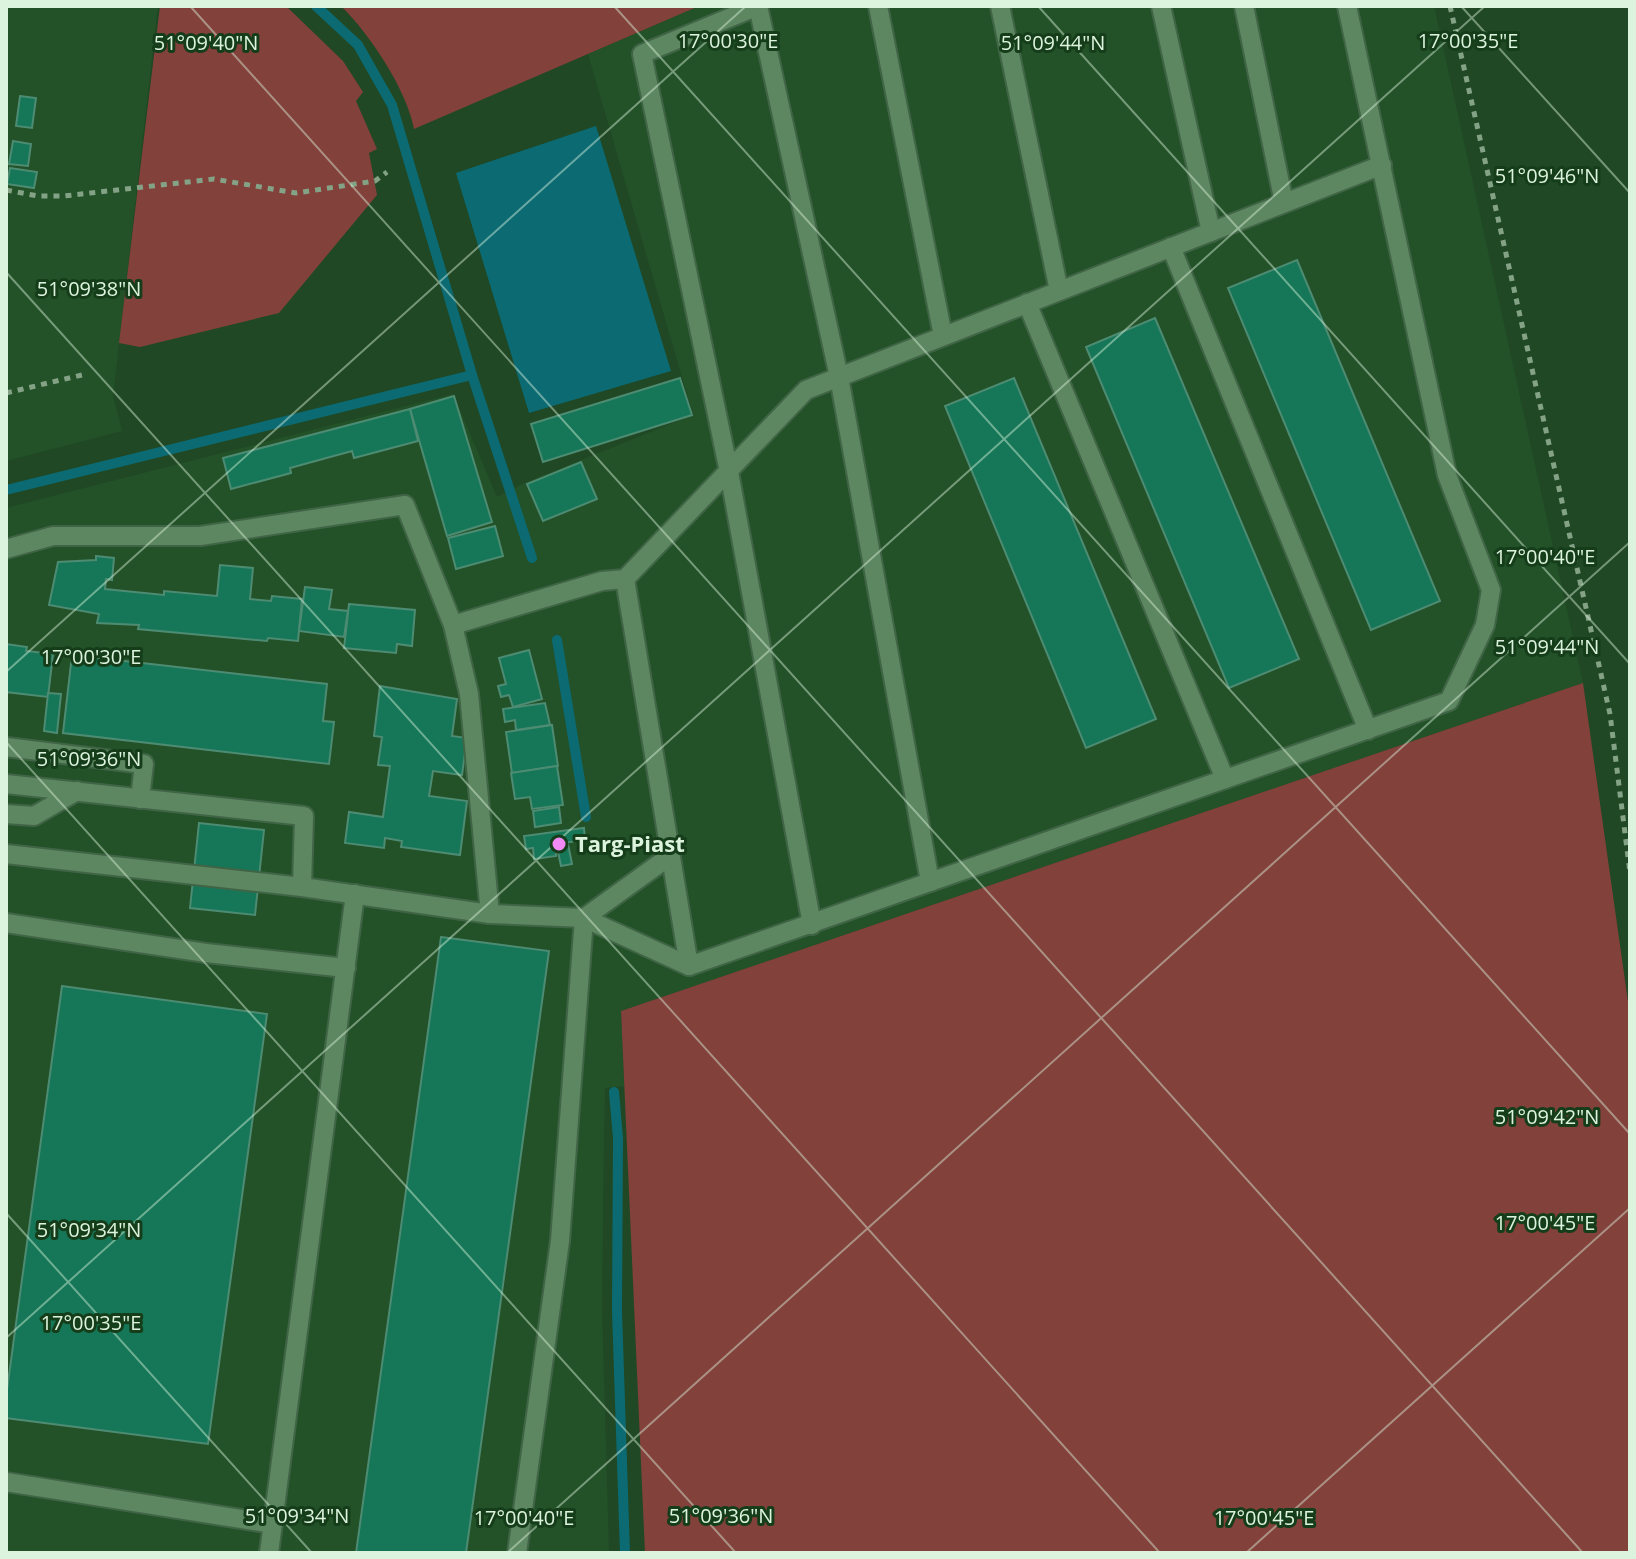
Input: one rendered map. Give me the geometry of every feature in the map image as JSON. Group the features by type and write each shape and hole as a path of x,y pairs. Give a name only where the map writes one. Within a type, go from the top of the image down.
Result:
{"lane":[{"path":"812,925 729,472 642,54 758,6 839,377 930,882"},
{"path":"878,6 943,336"},
{"path":"1000,6 1059,291"},
{"path":"1161,6 1211,232"},
{"path":"1244,6 1284,203"},
{"path":"6,854 302,887 490,914 584,918 689,966 1449,701 1485,625 1491,590 1447,475 1347,6"},
{"path":"453,625 602,581 625,579 806,390 1382,165"},
{"path":"1171,247 1368,730"},
{"path":"1027,303 1225,779"},
{"path":"6,549 53,536 200,536 405,505 453,625 469,694 490,914"},
{"path":"625,579 689,966"},
{"path":"6,747 144,764 140,799"},
{"path":"6,784 304,816 302,887"},
{"path":"6,814 34,816 77,791"},
{"path":"517,1553 560,1241 584,918 670,856"},
{"path":"269,1553 355,894"},
{"path":"6,923 206,953 346,968"},
{"path":"6,1482 273,1524"}],"path":[{"path":"1450,6 1610,714 1630,873"},
{"path":"6,190 38,196 64,196 214,179 296,193 375,181 387,172"},
{"path":"6,393 86,374"}],"shaded area":[{"path":"6,6 158,6 113,396 122,431 6,461"},
{"path":"160,6 286,6 343,61 363,92 356,101 377,149 369,153 377,195 279,313 140,347 119,343"},
{"path":"341,6 699,6 414,129 404,97 385,63"},
{"name":"Targ-Piast","path":"699,6 1434,6 1583,683 621,1011 624,1086 605,1088 602,1308 609,1553 6,1553 6,508 453,394 497,497 529,481 693,415 588,54"},
{"path":"1583,683 1630,1016 1630,1553 645,1553 621,1011"}],"water":[{"path":"596,126 671,371 529,413 456,173"}],"building":[{"path":"20,96 36,98 32,128 16,126"},
{"path":"13,141 31,144 28,166 9,164"},
{"path":"10,168 37,172 34,188 7,184"},
{"path":"1297,260 1440,601 1371,630 1228,288"},
{"path":"1155,318 1299,659 1229,688 1086,347"},
{"path":"680,378 692,415 543,462 531,424"},
{"path":"1014,378 1156,719 1086,748 945,406"},
{"path":"454,396 492,522 447,536 410,409"},
{"path":"410,409 418,441 354,458 352,451 290,468 291,473 231,489 223,458"},
{"path":"581,462 597,499 543,521 527,484"},
{"path":"495,526 503,556 456,569 448,538"},
{"path":"96,556 114,558 112,580 106,579 105,589 164,595 164,591 217,596 220,565 253,568 250,599 271,601 272,596 302,599 298,641 138,629 139,625 97,623 99,614 49,605 58,562 96,560"},
{"path":"305,587 332,590 329,609 348,611 344,637 299,631"},
{"path":"349,604 415,610 412,646 397,644 396,653 344,648"},
{"path":"6,644 27,647 26,651 53,654 48,697 6,692"},
{"path":"529,650 542,699 513,707 509,695 501,697 498,686 506,684 499,658"},
{"path":"72,655 327,684 323,721 334,722 329,764 63,733"},
{"path":"380,686 457,699 452,736 467,738 462,775 433,771 429,796 467,801 460,855 401,847 402,841 385,838 384,848 345,843 349,812 383,817 390,766 378,765 382,737 374,736"},
{"path":"48,693 61,694 57,733 44,731"},
{"path":"545,703 550,725 516,730 515,720 505,722 503,709"},
{"path":"552,725 558,766 512,773 506,732"},
{"path":"557,766 563,805 532,809 530,797 515,799 511,773"},
{"path":"559,807 561,823 535,827 533,811"},
{"path":"199,823 264,830 255,915 190,908"},
{"path":"584,828 585,840 555,844 556,856 534,859 533,848 526,849 524,836"},
{"path":"568,844 572,864 561,866 557,847"},
{"path":"441,937 549,951 466,1553 356,1553"},
{"path":"62,986 267,1014 208,1444 6,1418 6,1397"}],"waterway":[{"path":"316,6 358,45 392,105 472,375 532,558"},
{"path":"6,490 472,375"},
{"path":"557,640 586,817"},
{"path":"614,1092 618,1138 617,1311 625,1553"}],"place":[{"name":"Targ-Piast","path":"559,844"}]}
